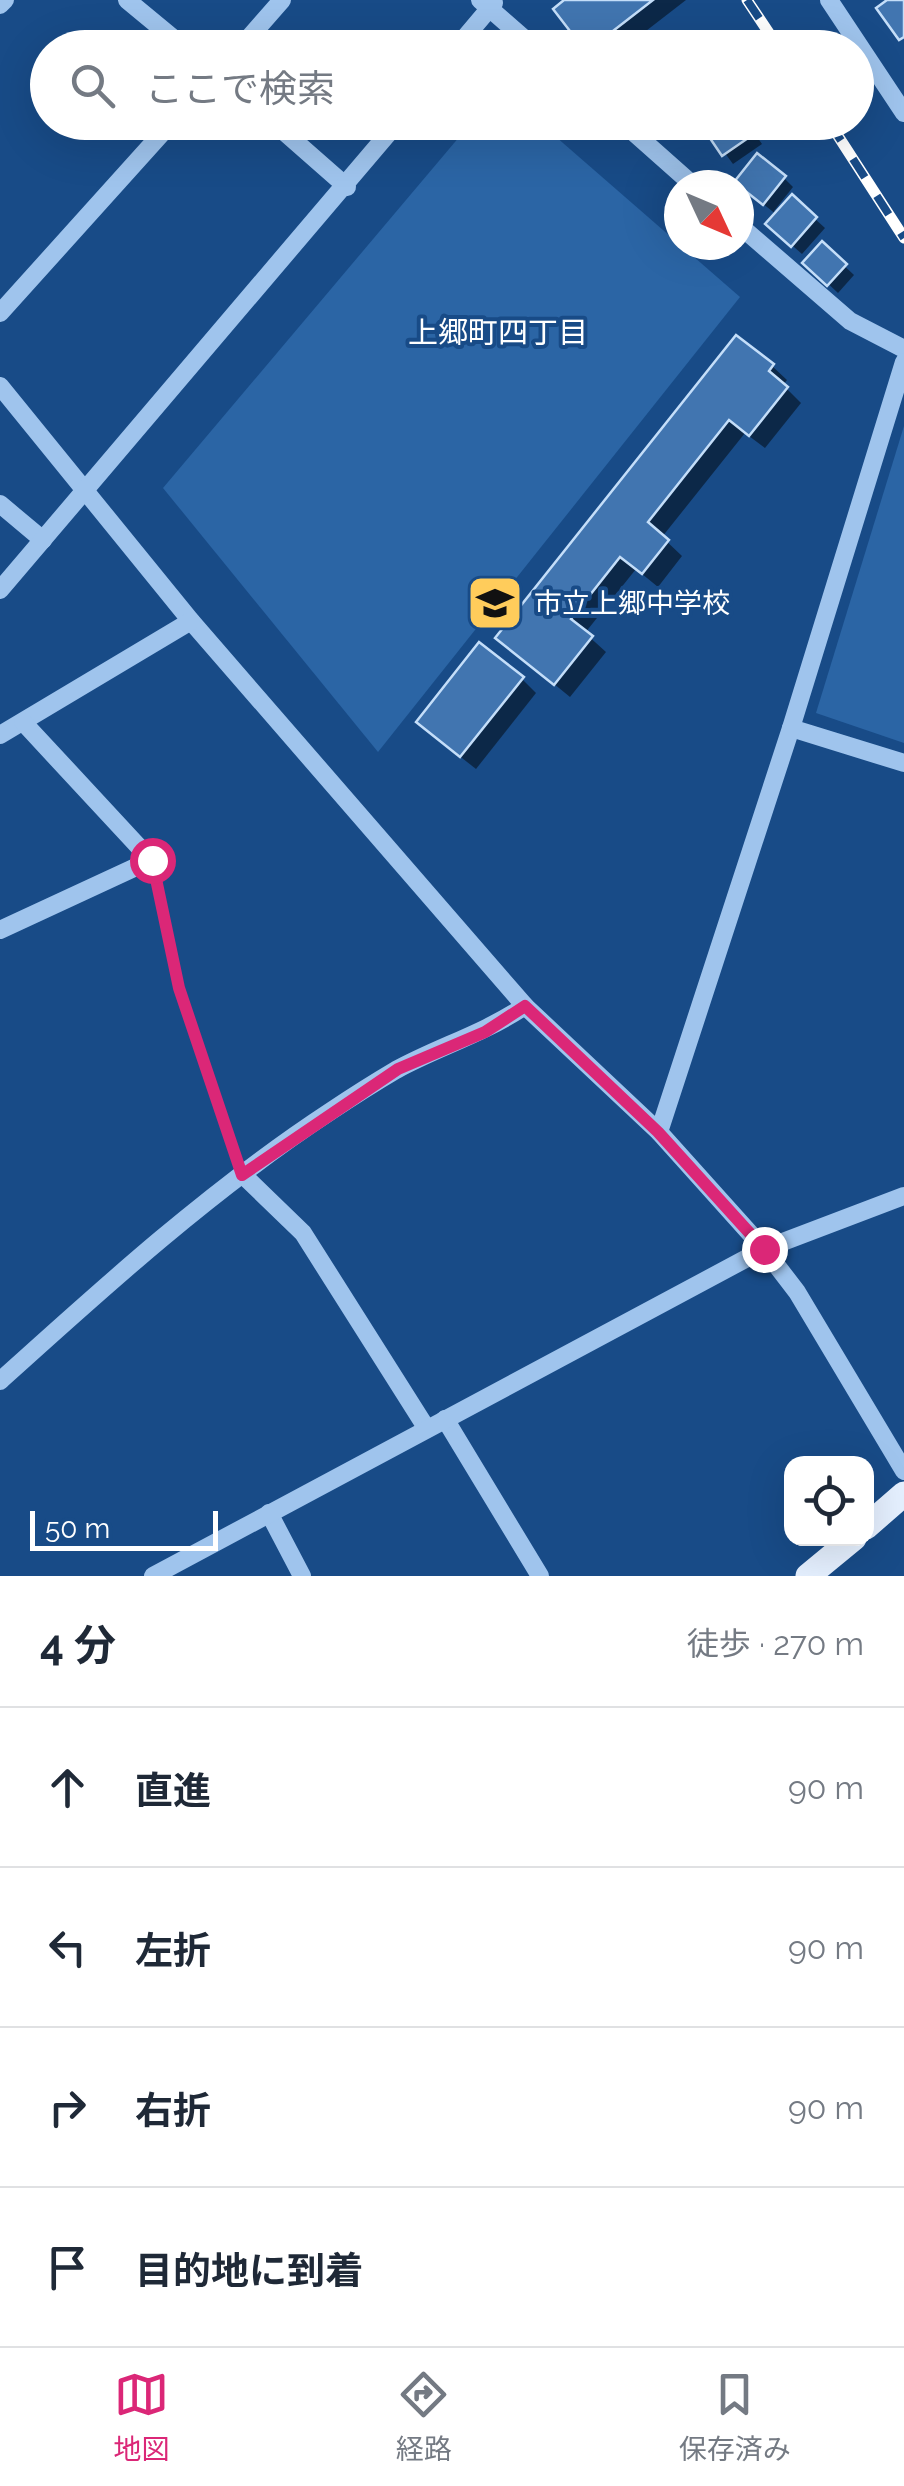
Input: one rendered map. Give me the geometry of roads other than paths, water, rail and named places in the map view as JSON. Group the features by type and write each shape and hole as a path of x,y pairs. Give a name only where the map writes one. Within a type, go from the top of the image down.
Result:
{"main road":[{"path":"874,1520 904,1494"},
{"path":"808,1576 844,1546"}],"street":[{"path":"126,0 162,30"},
{"path":"256,30 282,0"},
{"path":"829,0 849,30"},
{"path":"469,30 489,2 518,30"},
{"path":"874,68 904,113"},
{"path":"0,314 156,140"},
{"path":"294,140 348,187"},
{"path":"0,590 348,187 384,140"},
{"path":"642,140 676,170"},
{"path":"754,238 850,321 904,348"},
{"path":"658,1132 791,728 904,362"},
{"path":"0,386 192,621 525,1006 658,1132 764,1249 797,1292 904,1471"},
{"path":"0,504 42,540"},
{"path":"0,735 192,621"},
{"path":"0,930 152,860 23,722"},
{"path":"791,728 904,764"},
{"path":"0,1380 100,1291 242,1175 398,1069 485,1032 525,1006"},
{"path":"242,1175 303,1233 427,1429"},
{"path":"153,1576 764,1249 904,1196"},
{"path":"445,1418 540,1576"},
{"path":"269,1514 302,1576"}],"railway":[{"path":"747,0 767,30"},
{"path":"841,140 904,238"}],"place":[{"name":"市立上郷中学校","path":"495,603"}],"district":[{"name":"上郷町四丁目","path":"498,333"}]}
